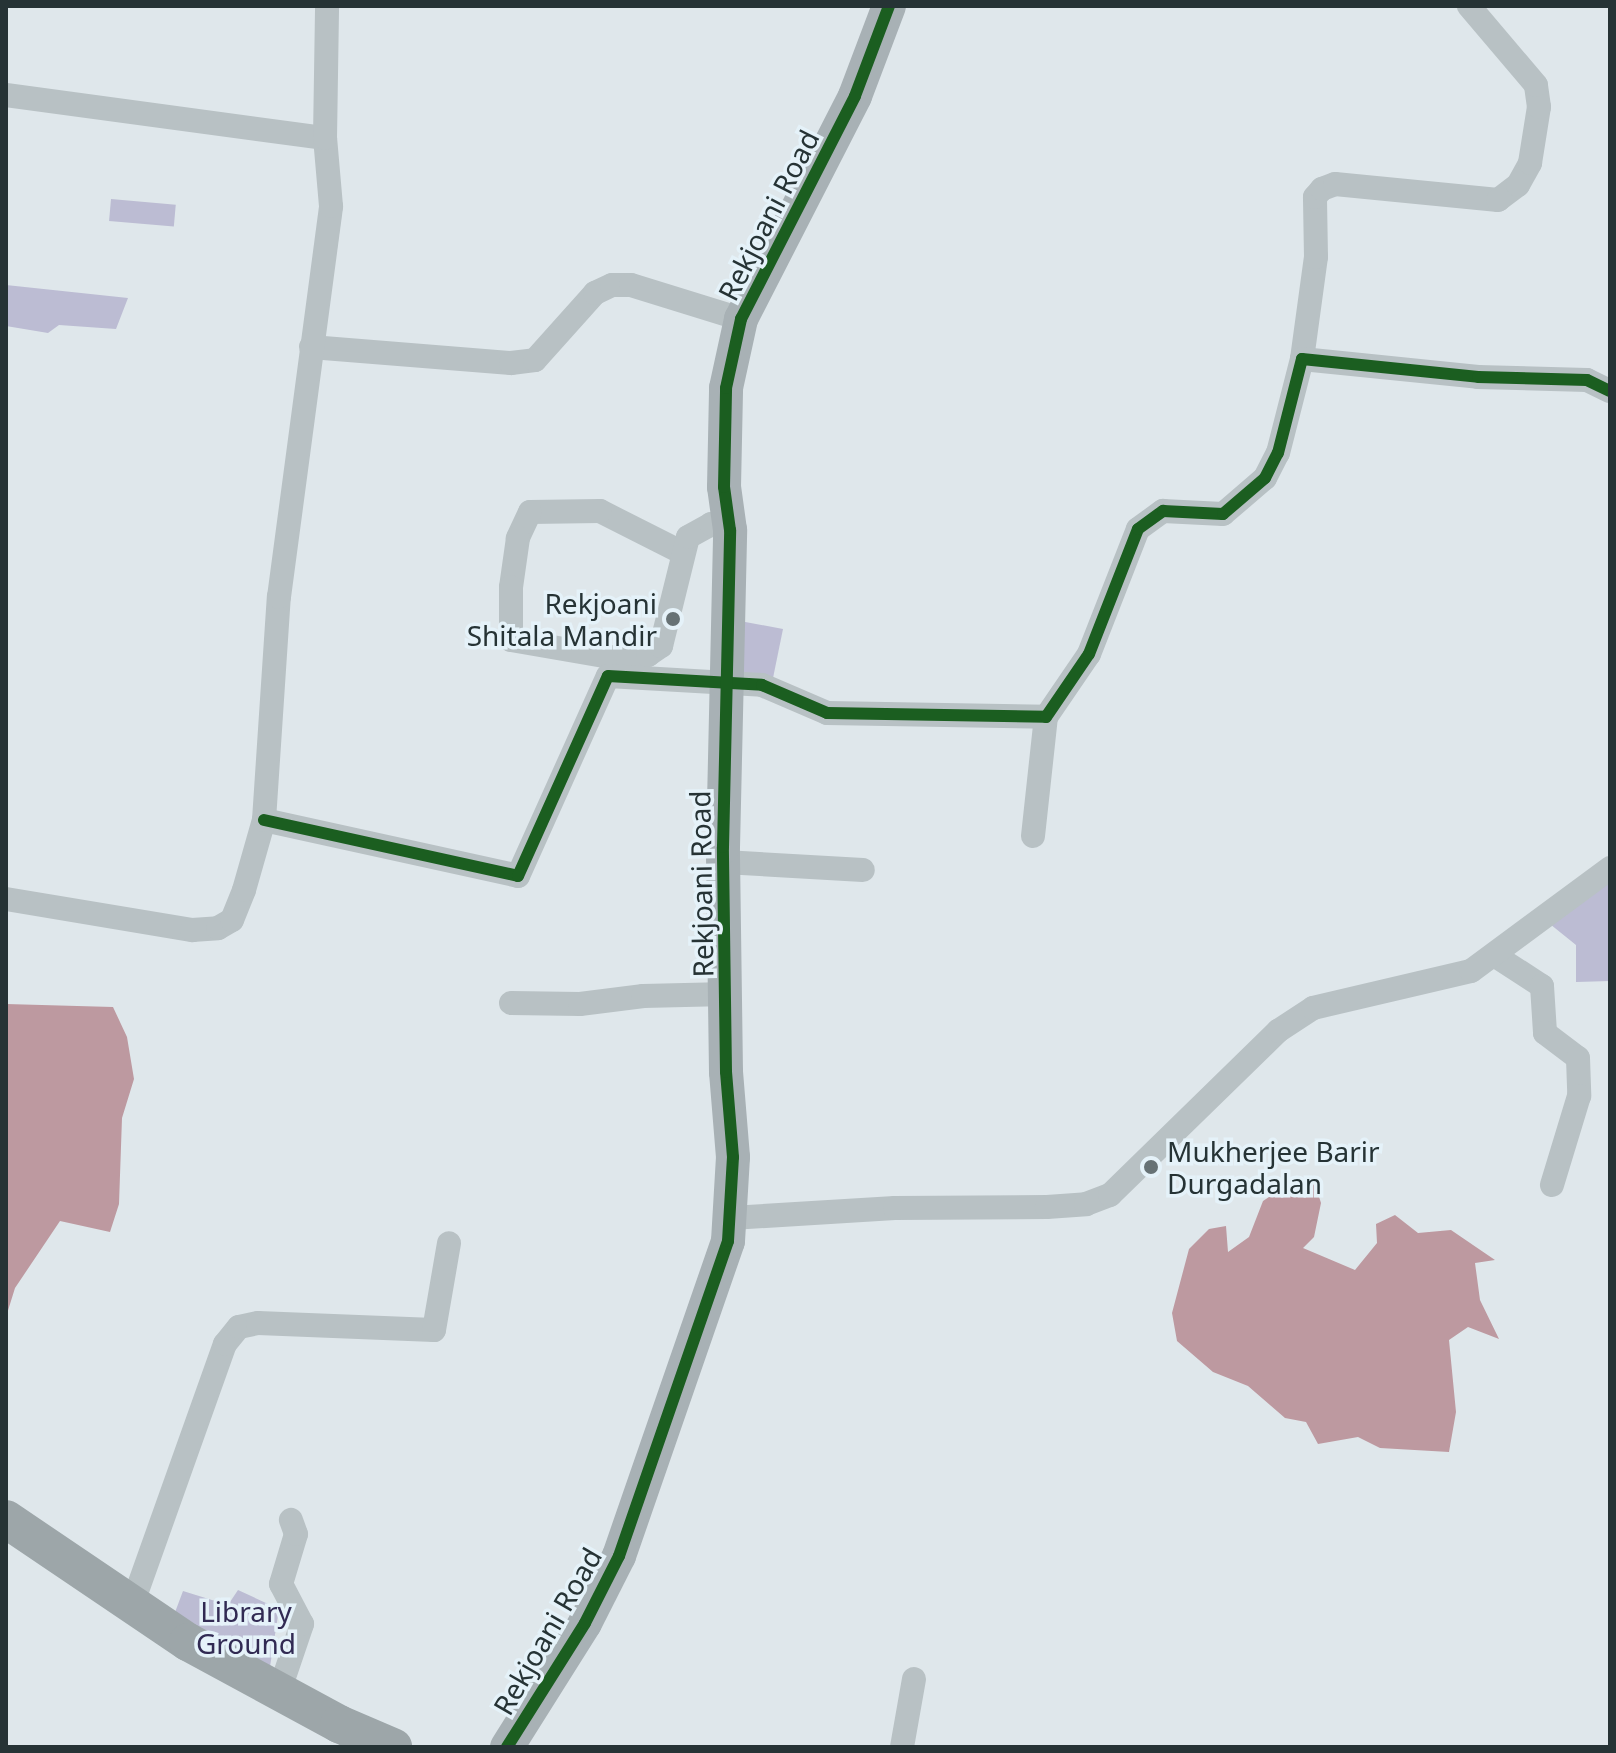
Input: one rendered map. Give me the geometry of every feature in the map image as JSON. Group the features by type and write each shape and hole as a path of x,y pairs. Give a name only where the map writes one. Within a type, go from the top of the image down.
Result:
{"main road":[{"path":"6,1519 188,1642 279,1692 393,1747"},
{"path":"6,1549 187,1670 336,1747"}],"street":[{"path":"6,899 192,930 218,928 232,920 264,820 279,597 331,206 325,138 327,6"},
{"name":"Rekjoani Road","path":"507,1747 585,1623 619,1556 723,1264 731,1218 724,862 730,530 726,388 741,319 855,96 889,6"},
{"path":"1033,836 1046,717 1089,654 1138,529 1163,511 1223,514 1265,478 1278,453 1302,359 1316,257 1315,197 1322,189 1335,184 1498,200 1518,185 1530,163 1539,107 1536,85 1525,66 1488,34 1469,6"},
{"path":"6,95 325,138"},
{"path":"311,347 511,363 535,360 595,293 612,285 631,285 741,319"},
{"path":"1302,359 1478,377 1587,380 1610,391"},
{"path":"683,553 600,511 530,512 518,538 511,587 511,640 628,660 648,655 661,646 688,537 711,524 730,530"},
{"path":"264,820 518,876 608,676 762,685 827,713 1046,717"},
{"path":"724,862 863,870"},
{"path":"731,1218 1086,1204 1110,1195 1278,1031 1313,1008 1443,980 1494,955 1610,868"},
{"path":"1494,955 1542,986 1545,1033 1578,1058 1579,1096 1552,1185"},
{"path":"511,1003 580,1004 643,996 727,994"},
{"path":"132,1605 225,1344 239,1327 258,1323 434,1330 449,1243"},
{"path":"279,1692 302,1624 281,1584 296,1534 291,1520"},
{"path":"902,1747 914,1679"}],"green space":[{"path":"111,199 176,205 174,227 109,221"},
{"path":"6,285 128,298 116,329 59,325 48,333 6,326"},
{"path":"740,621 783,629 773,678 739,674"},
{"path":"1610,868 1610,981 1576,982 1576,945 1540,916"},
{"name":"Library Ground","path":"238,1590 279,1609 269,1673 171,1623 183,1591 228,1605"}],"shaded area":[{"path":"6,1004 113,1007 127,1037 134,1079 122,1118 119,1204 110,1232 60,1221 15,1288 6,1317"},
{"path":"1315,1184 1321,1203 1314,1237 1303,1248 1355,1270 1377,1243 1376,1224 1395,1215 1418,1233 1451,1230 1495,1260 1475,1263 1480,1300 1499,1339 1468,1327 1449,1340 1456,1412 1449,1452 1380,1448 1358,1437 1318,1444 1306,1422 1285,1418 1248,1386 1213,1372 1177,1341 1172,1313 1189,1249 1209,1229 1226,1226 1228,1252 1249,1237 1263,1201 1287,1185"}],"cycle path":[{"path":"507,1747 585,1623 619,1556 728,1241 733,1157 726,1072 723,847 730,530 724,487 726,388 741,319 855,96 889,6"},
{"path":"264,820 518,876 608,676 762,685 827,713 1046,717 1089,654 1138,529 1163,511 1223,514 1265,478 1278,453 1302,359 1478,377 1587,380 1610,391"}],"place":[{"name":"Rekjoani Shitala Mandir","path":"673,619"},
{"name":"Mukherjee Barir Durgadalan","path":"1151,1167"}]}
